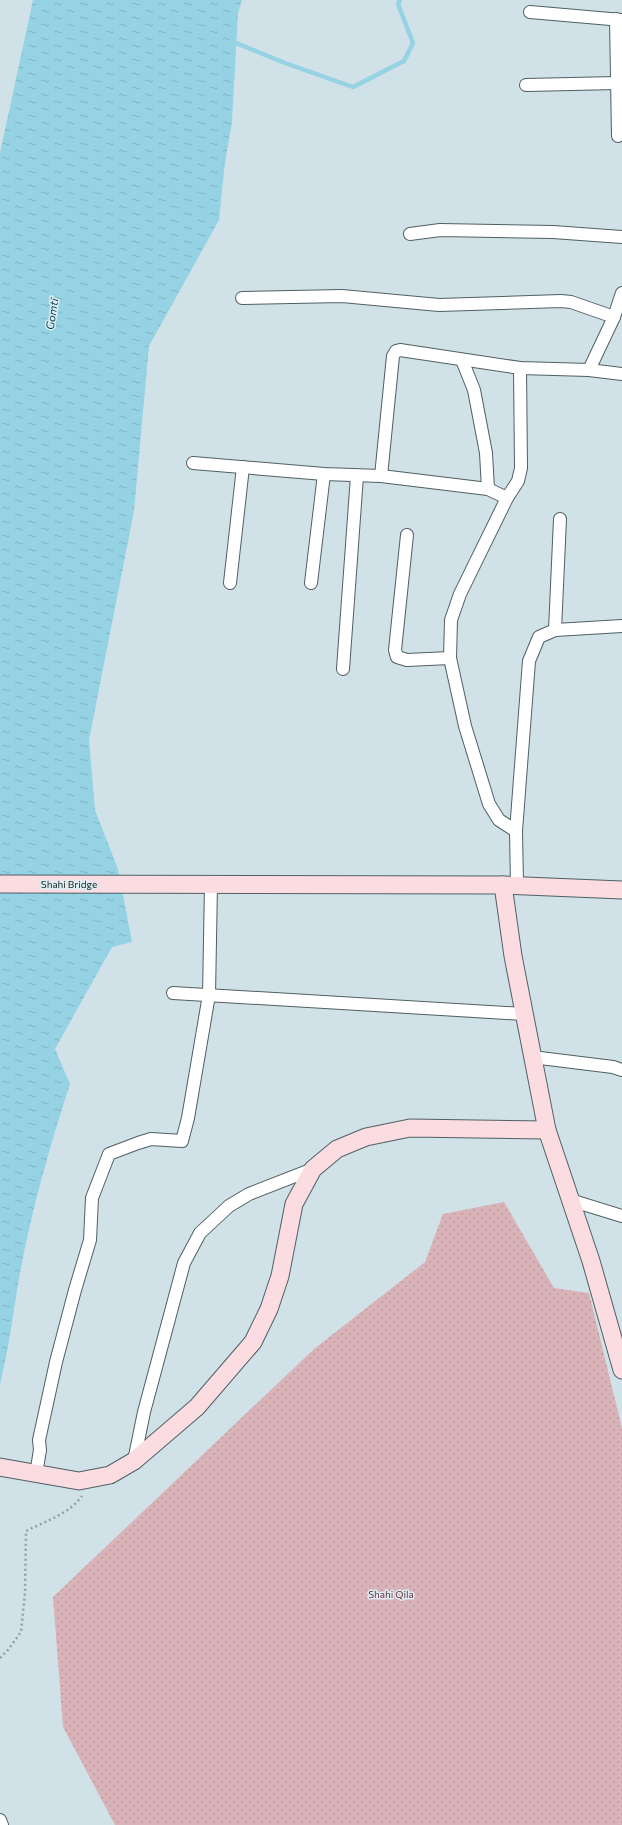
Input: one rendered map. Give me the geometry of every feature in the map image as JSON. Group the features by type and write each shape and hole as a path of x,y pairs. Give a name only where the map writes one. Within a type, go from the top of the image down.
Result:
{"main road":[{"name":"Shahi Bridge","path":"0,884 510,885 622,890"},
{"path":"510,885 513,956 546,1130 591,1261 622,1370"},
{"path":"3,1468 79,1481 110,1474 134,1461 197,1407 253,1342 269,1309 280,1276 294,1204 313,1169 337,1149 366,1137 410,1128 546,1130"}],"street":[{"path":"530,12 619,19 617,83 618,136"},
{"path":"526,85 617,83"},
{"path":"410,234 440,230 553,232 622,238"},
{"path":"589,370 614,317 622,293"},
{"path":"242,298 342,296 438,305 561,301 571,302 614,317"},
{"path":"381,476 393,356 396,351 400,350 520,368 589,370 622,374"},
{"path":"462,360 474,390 486,453 488,489"},
{"path":"516,831 499,820 489,804 465,726 450,658 451,620 460,594 507,498 518,481 520,468 520,368"},
{"path":"193,463 324,474 381,476 488,489 507,498"},
{"path":"230,583 243,467"},
{"path":"311,583 324,474"},
{"path":"343,669 357,476"},
{"path":"555,630 560,519"},
{"path":"407,535 395,650 397,657 407,660 450,658"},
{"path":"510,885 516,831 529,660 539,636 555,630 622,626"},
{"path":"36,1474 40,1450 39,1440 56,1362 90,1240 92,1198 109,1154 138,1142 151,1139 182,1141 188,1118 209,995 211,884"},
{"path":"173,993 524,1014"},
{"path":"532,1057 613,1067 622,1070"},
{"path":"134,1461 144,1412 184,1263 200,1233 229,1206 249,1194 313,1169"},
{"path":"570,1200 622,1216"},
{"path":"0,1820 2,1825"}],"path":[{"path":"0,1658 21,1632 25,1593 26,1530 63,1514 74,1505 82,1497 87,1479"}],"green space":[{"name":"Shahi Qila","path":"504,1202 554,1288 589,1293 622,1428 622,1825 115,1825 63,1727 53,1597 314,1349 425,1262 443,1214"}],"water":[{"name":"Gomtī","path":"33,0 242,0 238,13 232,122 225,162 219,220 149,346 134,511 89,740 95,810 118,869 132,942 112,947 55,1049 70,1084 34,1209 21,1268 0,1384 0,153"}],"waterway":[{"path":"231,41 285,63 353,87 404,61 413,43 398,4 400,0"}]}
